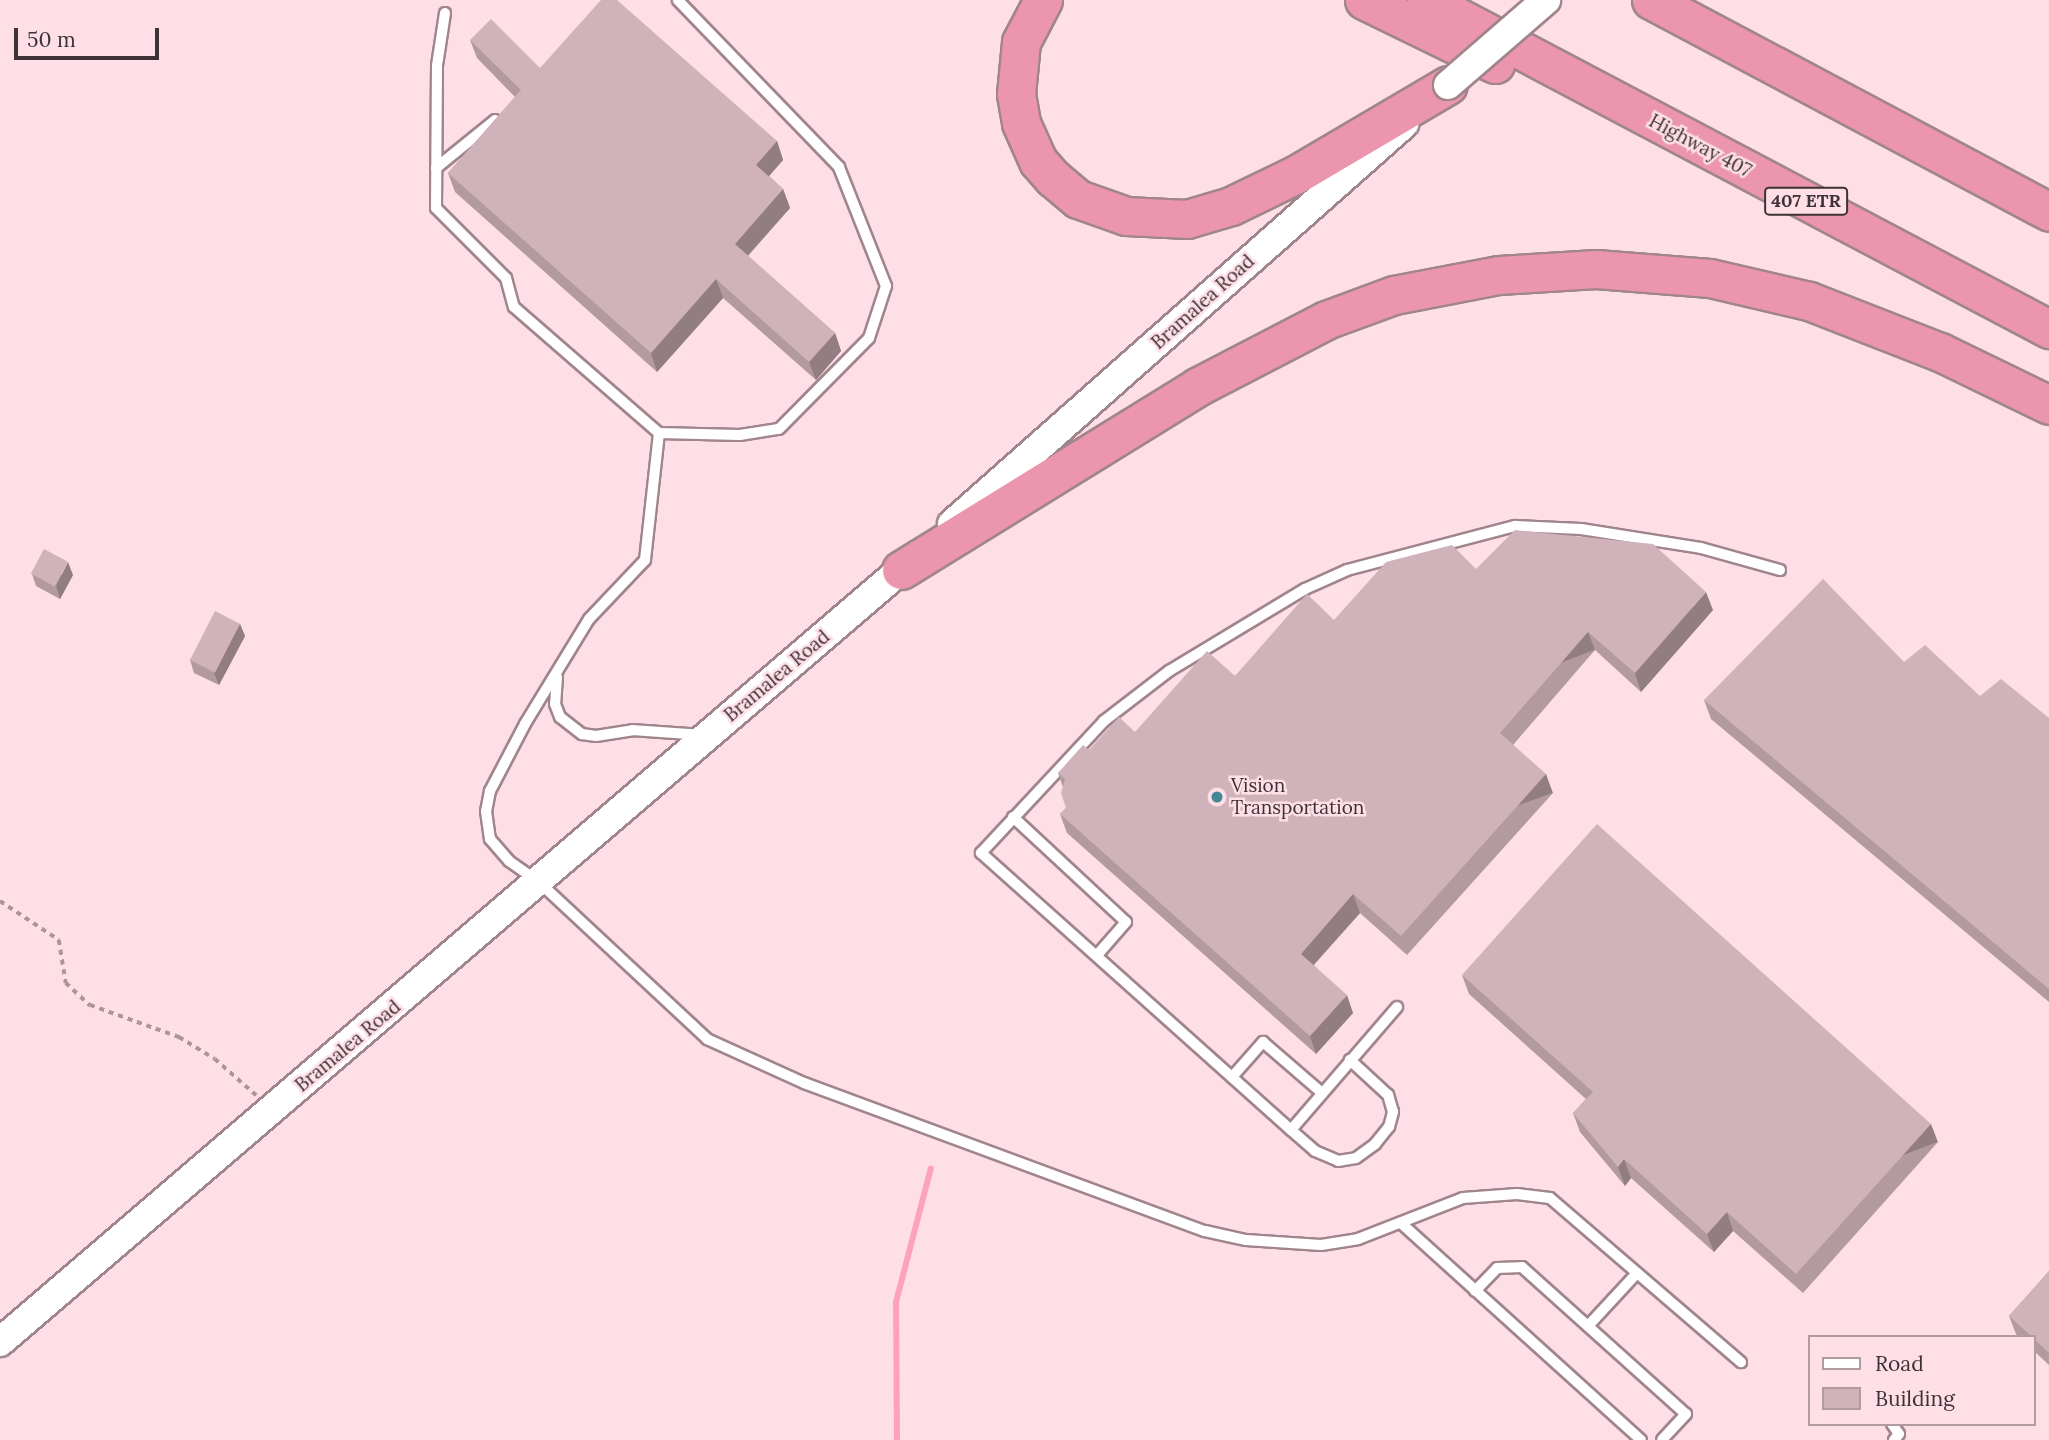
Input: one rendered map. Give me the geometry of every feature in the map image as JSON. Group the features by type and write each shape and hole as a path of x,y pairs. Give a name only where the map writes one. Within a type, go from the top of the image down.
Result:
{"highway":[{"path":"1043,0 1021,42 1016,94 1021,123 1038,161 1053,178 1078,199 1126,216 1187,219 1231,206 1297,174 1448,85"},
{"path":"1364,0 1511,72 1562,74"},
{"name":"Highway 407","path":"1426,0 2049,329"},
{"path":"1651,0 2049,212"},
{"path":"901,570 1197,387 1326,320 1394,295 1499,275 1596,268 1710,278 1797,298 1940,352 2049,405"}],"main road":[{"name":"Bramalea Road","path":"0,1342 540,883 705,736 901,570 1546,0"}],"lane":[{"path":"445,13 437,65 436,208 506,278 514,307 659,433 740,435 779,429 869,338 886,286 839,167 678,0"},
{"path":"436,168 495,120"},
{"path":"659,433 645,559 589,619 490,791 486,811 490,839 509,861 540,883 707,1039 804,1083 1205,1231 1246,1240 1321,1245 1358,1239 1463,1198 1517,1194 1550,1198 1741,1362"},
{"path":"1350,1060 1388,1095 1393,1111 1389,1127 1375,1144 1356,1158 1338,1161 1315,1151 1098,954 981,853 1104,721 1169,671 1305,589 1347,570 1515,526 1581,529 1700,548 1780,569"},
{"path":"561,664 555,704 565,722 582,734 596,736 633,730 705,736"},
{"path":"1013,817 1126,922 1098,954"},
{"path":"1291,1130 1397,1007"},
{"path":"1232,1077 1263,1042 1322,1093"},
{"path":"1402,1224 1641,1440"},
{"path":"1475,1291 1497,1268 1522,1267 1686,1414 1662,1440"},
{"path":"1588,1326 1637,1273"},
{"path":"1893,1426 1899,1434 1894,1440"}],"path":[{"path":"0,901 59,940 66,983 90,1005 178,1037 215,1059 273,1110"}],"building":[{"path":"601,0 617,0 777,141 756,165 783,189 735,244 835,333 809,362 716,279 651,353 448,173 521,90 470,40 491,19 540,68"},
{"path":"1515,530 1653,544 1706,592 1635,673 1588,632 1500,733 1546,774 1401,936 1353,894 1301,954 1347,995 1310,1036 1060,814 1066,808 1061,793 1065,779 1058,773 1083,745 1089,750 1119,717 1135,732 1207,651 1235,676 1307,594 1334,620 1386,562 1452,545 1476,569"},
{"path":"44,549 68,562 55,586 31,574"},
{"path":"1823,579 1904,662 1925,645 1980,696 2001,679 2049,718 2049,989 1704,700"},
{"path":"215,611 240,624 215,673 190,660"},
{"path":"1597,824 1931,1124 1796,1274 1727,1212 1707,1234 1624,1159 1618,1167 1573,1113 1593,1092 1462,975"},
{"path":"2049,1271 2049,1353 2035,1340 2035,1335 2030,1335 2009,1316"}],"waterway":[{"path":"897,1440 896,1302 931,1168"}],"place":[{"name":"Vision Transportation","path":"1217,797"}]}
